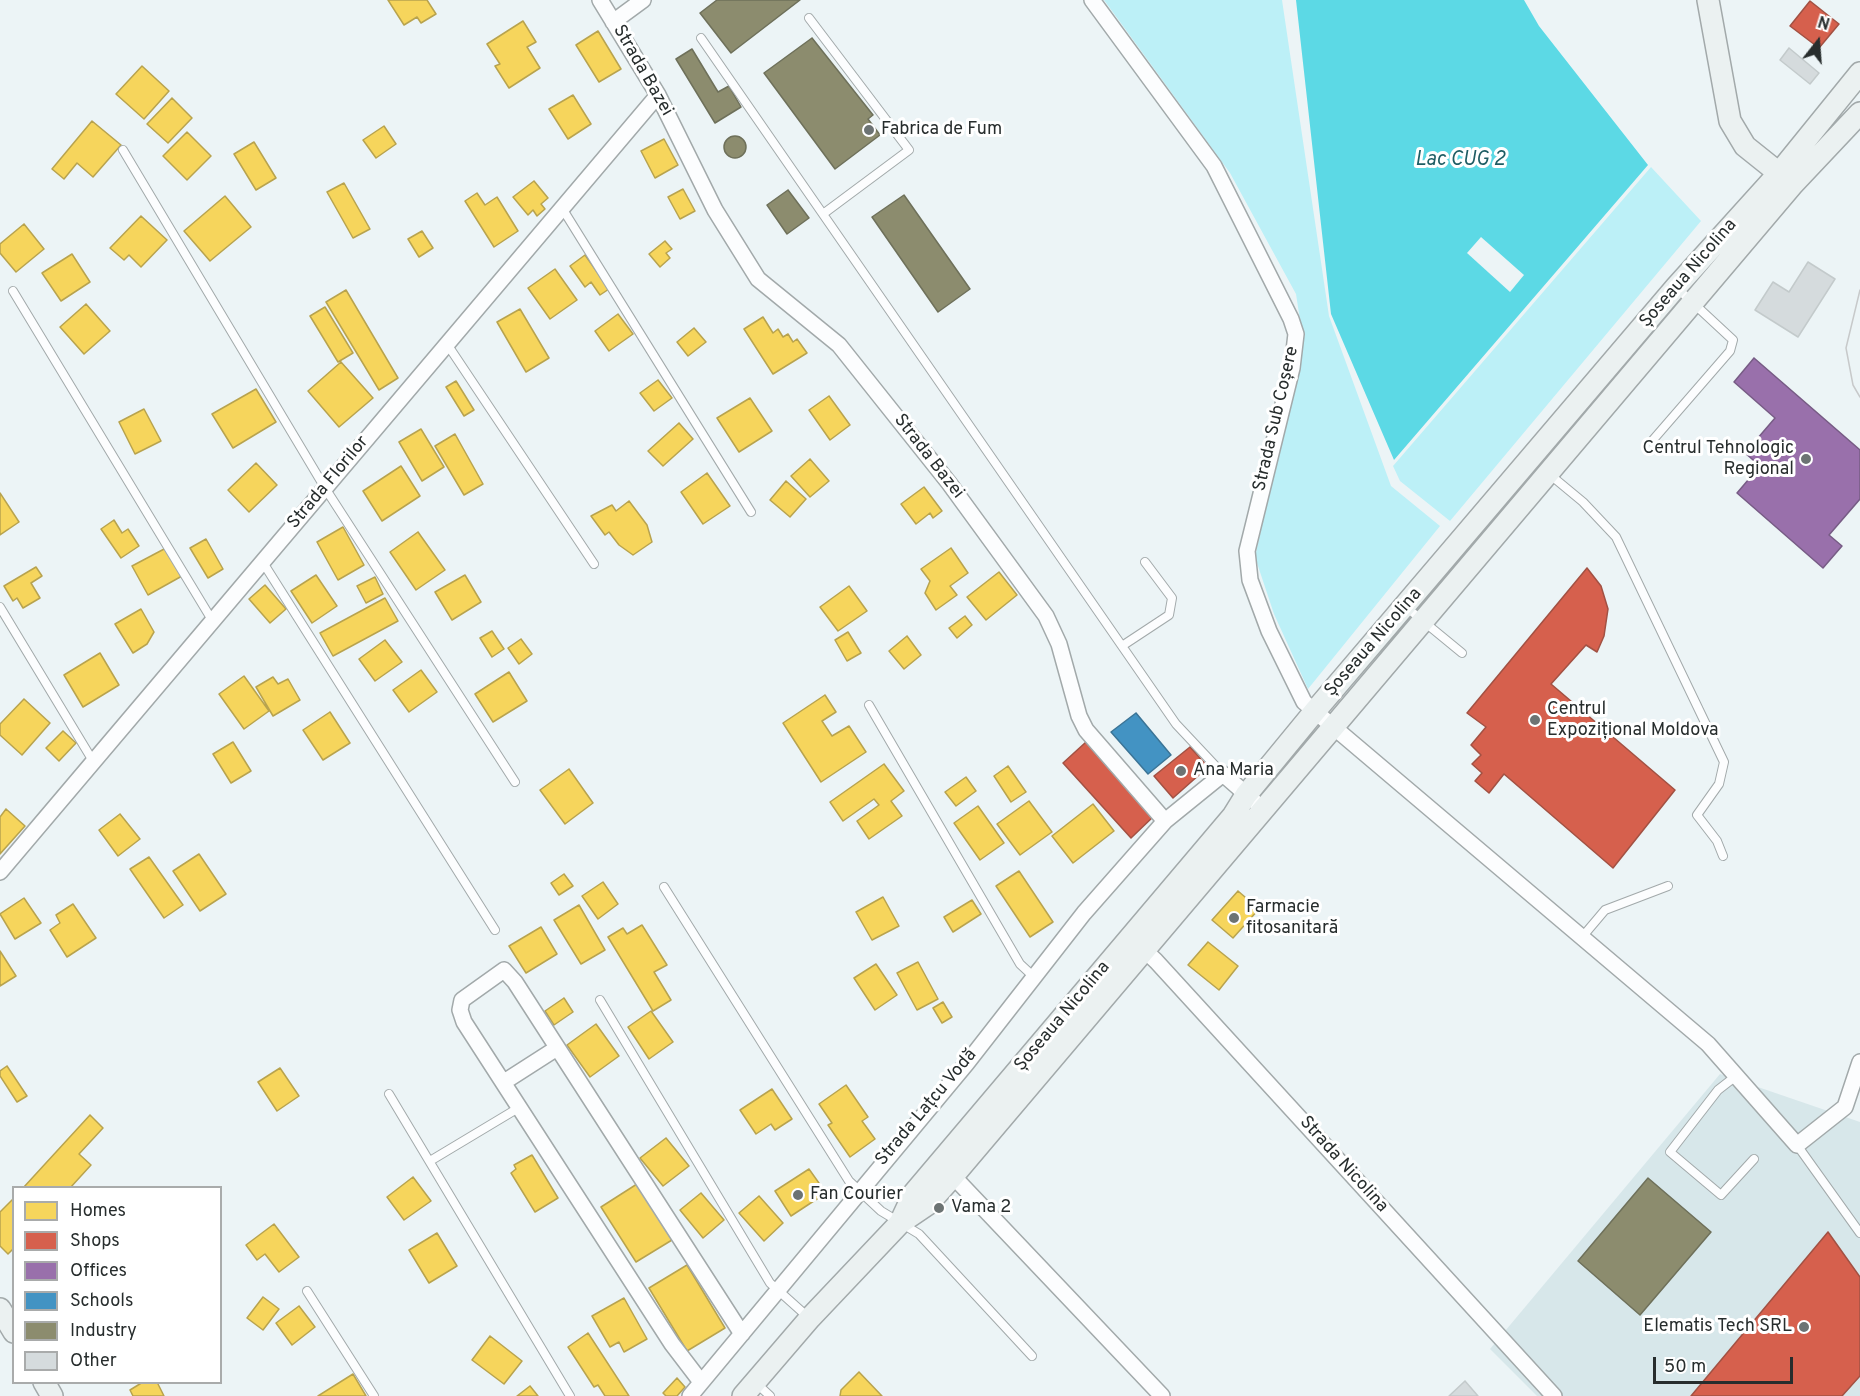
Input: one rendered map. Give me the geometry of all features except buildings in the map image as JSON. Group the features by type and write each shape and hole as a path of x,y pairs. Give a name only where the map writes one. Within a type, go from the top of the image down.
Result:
{"main road":[{"path":"1708,0 1730,121 1745,146 1786,178"},
{"name":"Șoseaua Nicolina","path":"900,1223 914,1193 1138,944 1264,809 1693,301 1786,178 1860,73"},
{"name":"Șoseaua Nicolina","path":"756,1391 810,1318 900,1223 928,1204 953,1176 1138,944 1246,795 1676,287 1786,178 1860,113"},
{"path":"0,1310 12,1329"}],"street":[{"name":"Strada Bazei","path":"600,0 658,95 715,210 758,279 839,345 949,483 1046,616 1059,644 1079,716 1086,730 1165,821"},
{"path":"613,22 643,0"},
{"name":"Strada Sub Coșere","path":"1092,0 1215,166 1296,334 1292,368 1247,551 1250,579 1269,631 1304,702 1708,1044 1797,1145"},
{"name":"Strada Florilor","path":"0,872 658,95"},
{"path":"1165,821 1223,774 1264,809"},
{"name":"Strada Lațcu Vodă","path":"690,1396 1035,977 1084,913 1165,821"},
{"name":"Strada Nicolina","path":"1138,944 1554,1396"},
{"path":"701,1382 672,1344 464,1022 460,1010 462,1000 504,970 515,982 742,1334"},
{"path":"504,1082 557,1048"},
{"path":"1797,1145 1845,1107 1860,1062"},
{"path":"953,1176 1162,1396"}],"lane":[{"path":"809,18 909,150 823,214"},
{"path":"701,38 1176,724 1223,774"},
{"path":"123,150 325,488 515,782"},
{"path":"562,208 751,512"},
{"path":"1652,441 1730,351 1733,340 1676,287"},
{"path":"13,291 212,620"},
{"path":"447,344 594,564"},
{"path":"1530,458 1583,502 1616,537 1724,762 1719,784 1697,815 1717,841 1723,856"},
{"path":"262,561 495,930"},
{"path":"1122,646 1168,615 1172,598 1145,562"},
{"path":"0,607 93,761"},
{"path":"1406,607 1462,653"},
{"path":"869,705 1020,964 1035,977"},
{"path":"1583,936 1605,910 1668,886"},
{"path":"664,887 842,1171 858,1191 881,1211 921,1237 1032,1356"},
{"path":"600,1000 770,1283 810,1318"},
{"path":"1737,1075 1718,1090 1670,1152 1721,1195 1754,1158"},
{"path":"389,1094 570,1396"},
{"path":"430,1161 520,1107"},
{"path":"1797,1145 1860,1233"},
{"path":"307,1291 374,1396"}],"shaded area":[{"path":"1104,0 1282,0 1329,316 1391,486 1440,526 1308,689 1274,614 1255,557 1303,339 1296,294 1230,173"},
{"path":"1651,167 1701,221 1450,521 1400,481 1393,466"},
{"path":"1720,1074 1860,1122 1860,1396 1537,1396 1490,1349"}],"water":[{"name":"Lac CUG 2","path":"1296,0 1524,0 1539,26 1648,165 1394,460 1331,314"}],"pier":[{"path":"1481,237 1524,275 1510,292 1467,253"}],"tram line":[{"path":"1860,290 1846,348 1853,385 1860,397"}],"place":[{"name":"Fabrica de Fum","path":"869,130"},
{"name":"Centrul Tehnologic Regional","path":"1806,459"},
{"name":"Centrul Expozițional Moldova","path":"1535,720"},
{"name":"Ana Maria","path":"1181,771"},
{"name":"Farmacie fitosanitară","path":"1234,918"},
{"name":"Fan Courier","path":"798,1195"},
{"name":"Vama 2","path":"939,1208"},
{"name":"Elematis Tech SRL","path":"1804,1327"}]}
